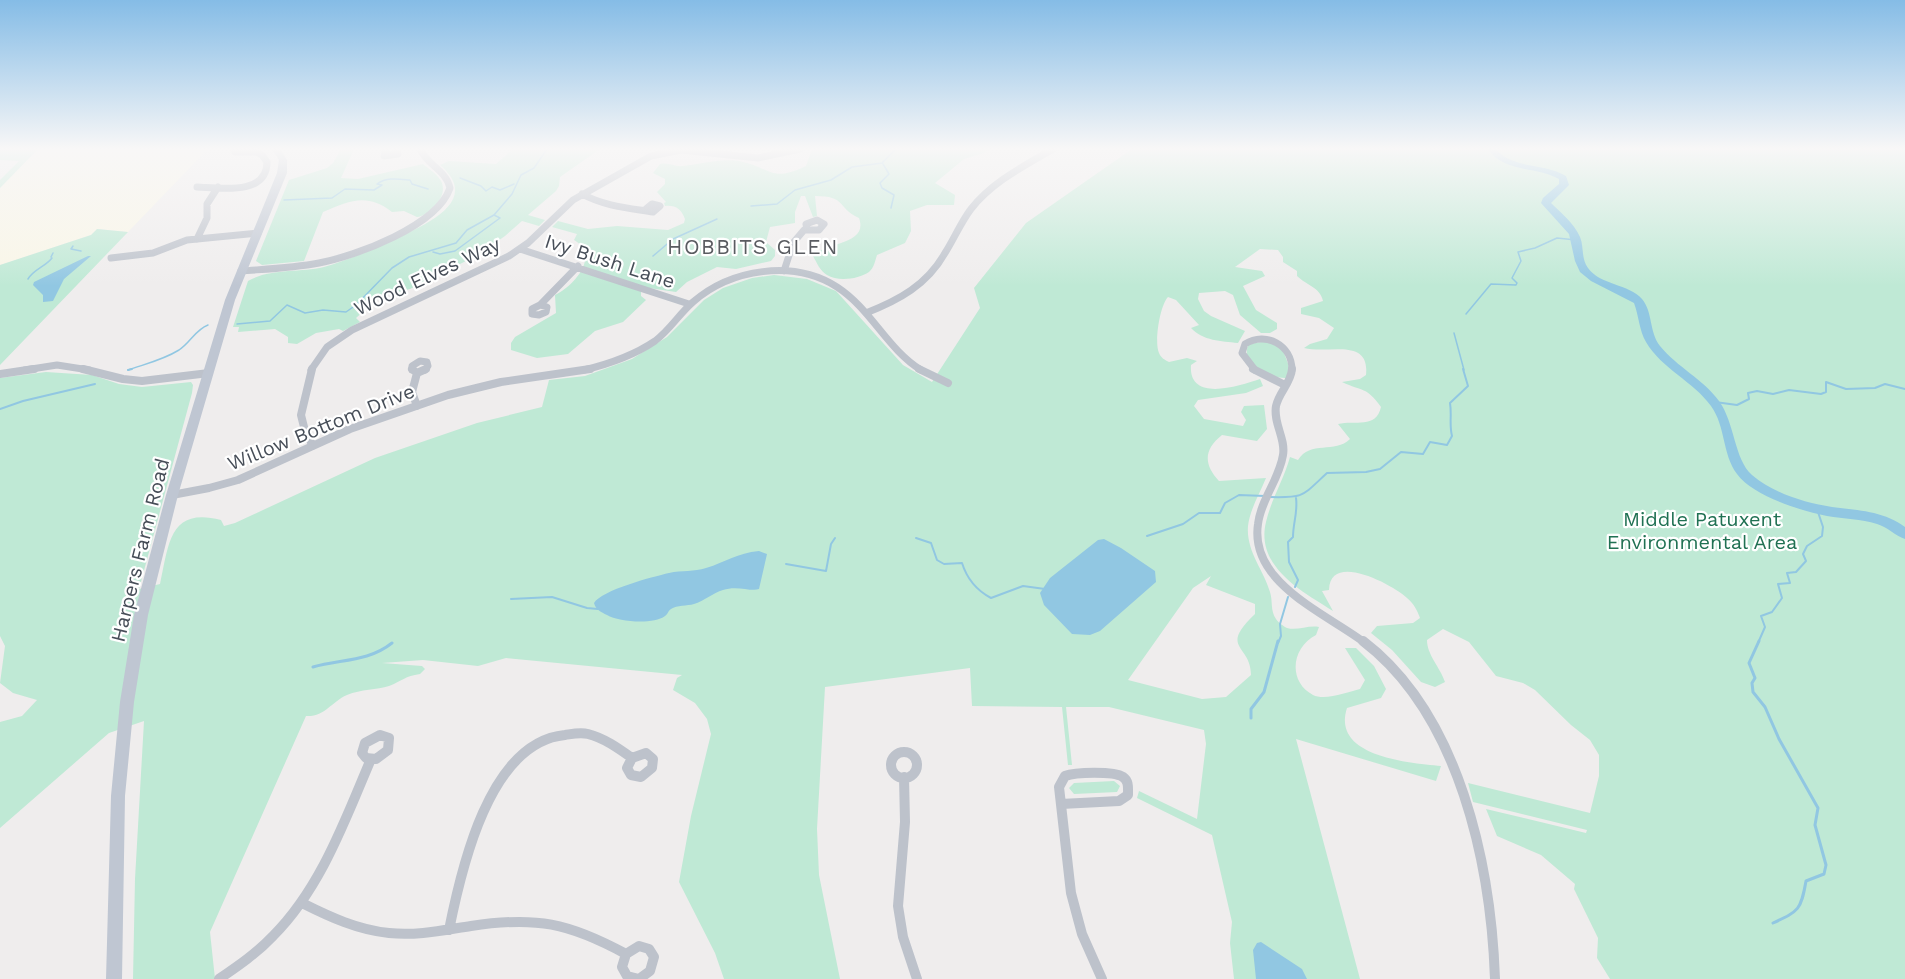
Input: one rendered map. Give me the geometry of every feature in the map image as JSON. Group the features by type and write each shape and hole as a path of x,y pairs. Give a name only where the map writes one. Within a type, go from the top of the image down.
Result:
{"main road":[{"name":"Harpers Farm Road","path":"114,979 118,796 127,702 141,615 172,495 208,373 241,271 273,195"}],"street":[{"path":"197,239 207,218 207,204 213,195"},
{"path":"241,271 309,265 338,258 430,216 447,200 448,195"},
{"name":"Wood Elves Way","path":"313,446 301,415 310,371 317,358 327,347 352,330 520,249 581,195"},
{"path":"583,195 604,205 646,209"},
{"path":"866,313 895,301 920,286 936,268 976,204 987,195"},
{"path":"784,271 792,244 807,229"},
{"path":"111,258 153,253 181,241 258,233"},
{"name":"Ivy Bush Lane","path":"520,249 689,304"},
{"path":"540,305 578,266"},
{"name":"Willow Bottom Drive","path":"172,495 222,485 368,422 417,406 500,381 571,373 616,361 645,347 661,336 689,304 706,292 732,279 755,273 784,271 807,274 829,282 848,294 912,364 948,383"},
{"path":"1285,385 1261,374 1248,364 1242,353 1245,344 1260,338 1274,340 1284,347 1290,356 1292,367 1290,379 1285,385 1275,413 1283,455 1258,520 1257,543 1263,559 1284,588 1350,631 1380,656 1417,699 1438,734 1455,774 1482,860 1493,919 1495,979"},
{"path":"0,374 57,365 142,381 208,373"},
{"path":"417,373 412,392 417,406"},
{"path":"449,930 458,885 470,846 496,789 513,761 536,743 547,738 572,733 584,733 603,739 632,758"},
{"path":"219,979 258,950 302,903 329,858 371,759"},
{"path":"1061,804 1119,801 1128,795 1129,785 1124,777 1114,773 1067,775 1060,781 1059,787 1070,882 1076,915 1102,979"},
{"path":"904,777 905,822 898,906 903,937 917,979"},
{"path":"302,903 343,922 368,930 403,934 449,930 516,919 543,921 588,934 626,954"}],"shaded area":[{"path":"0,195 164,195 128,232 98,229 91,235 0,265"}],"green space":[{"path":"283,195 441,195 432,209 417,217 404,211 392,212 366,200 341,205 323,212 304,261 262,265 256,261"},
{"path":"454,195 552,195 528,215 545,220 539,226 522,221 476,256 410,289 381,296 356,318 360,322 343,331 339,329 316,333 297,344 288,343 288,337 275,329 238,332 239,327 233,327 248,281 275,272 332,265 430,222 451,202"},
{"path":"659,195 955,195 954,205 927,205 910,211 911,231 905,243 877,255 869,272 848,279 827,275 813,256 819,251 852,238 858,233 859,218 837,200 825,196 815,196 817,216 813,217 805,196 801,196 795,212 795,223 770,227 766,242 775,250 775,256 771,261 736,269 717,267 687,282 676,292 649,288 641,290 641,296 646,300 623,322 595,331 568,354 537,358 511,350 511,343 515,337 556,313 555,295 570,285 582,270 585,262 582,246 574,240 577,234 552,227 558,221 588,229 617,226 668,230 684,223 685,219 678,208 665,206 666,202"},
{"name":"Middle Patuxent Environmental Area","path":"1067,195 1905,195 1905,979 1610,979 1597,958 1598,938 1574,889 1575,884 1541,855 1497,836 1486,809 1586,833 1587,830 1473,802 1468,783 1590,813 1599,776 1599,755 1590,740 1535,690 1523,683 1496,676 1469,642 1443,629 1427,640 1429,651 1445,682 1435,687 1421,682 1392,650 1371,633 1377,626 1413,623 1420,618 1412,603 1400,592 1376,579 1350,572 1340,573 1332,579 1329,590 1322,591 1333,611 1284,576 1274,565 1268,552 1264,538 1266,522 1290,457 1298,460 1309,450 1344,443 1350,439 1338,424 1370,421 1375,418 1381,407 1368,392 1342,382 1360,379 1366,375 1366,363 1362,356 1355,351 1304,348 1327,339 1334,328 1319,318 1301,314 1301,308 1323,301 1316,289 1297,276 1297,271 1283,262 1283,257 1278,250 1260,249 1235,267 1262,271 1265,276 1243,286 1256,310 1277,323 1277,329 1270,333 1261,333 1240,315 1233,295 1225,291 1199,293 1198,299 1204,311 1245,331 1238,343 1207,338 1191,328 1199,325 1176,300 1168,297 1160,315 1158,348 1161,356 1169,362 1187,358 1197,361 1191,365 1192,377 1206,388 1228,388 1260,379 1263,386 1246,393 1198,400 1194,406 1204,419 1243,426 1246,420 1241,412 1244,406 1264,405 1267,429 1257,441 1222,435 1211,446 1208,463 1219,481 1266,478 1251,513 1248,535 1252,552 1270,592 1274,616 1287,628 1319,627 1316,635 1302,647 1298,656 1296,673 1299,681 1305,689 1318,697 1360,689 1365,680 1345,648 1356,648 1374,666 1386,689 1381,698 1347,708 1345,724 1351,737 1362,747 1376,754 1411,763 1441,766 1436,781 1296,739 1360,979 1234,979 1230,943 1232,922 1212,835 1137,798 1139,791 1197,819 1206,744 1204,730 1109,707 1066,707 1072,765 1068,765 1062,707 972,706 970,668 825,687 817,829 819,875 840,979 724,979 715,953 679,882 691,816 711,734 707,719 695,703 673,690 677,678 682,675 506,658 478,666 423,660 382,663 422,666 425,669 420,674 407,677 389,686 347,695 323,712 306,716 210,932 215,979 133,979 135,879 144,721 109,733 0,828 0,722 22,716 37,700 13,693 0,683 5,646 0,636 0,378 46,372 92,375 119,384 142,387 191,382 193,385 139,589 160,584 170,543 174,532 181,524 191,519 204,517 221,520 224,526 235,523 375,458 477,423 542,407 549,380 585,376 632,359 667,337 704,300 723,288 752,278 774,275 807,279 836,291 903,365 932,382 980,308 974,288 1026,223","holes":["1211,576 1206,585 1255,604 1255,614 1244,625 1237,641 1250,665 1251,675 1226,697 1202,699 1128,680 1193,588"]},
{"path":"97,229 128,232 0,365 0,265 91,235"},
{"path":"1268,341 1282,348 1289,366 1287,378 1265,373 1248,357 1249,344"},
{"path":"1114,781 1120,786 1117,792 1074,794 1069,788 1074,783"}],"water":[{"path":"91,256 64,279 53,301 43,302 43,295 33,285 34,282"},
{"path":"1104,539 1155,571 1156,582 1100,631 1090,635 1072,634 1044,605 1040,593 1050,578 1098,540"},
{"path":"759,551 767,554 759,589 723,590 694,604 673,608 665,616 653,621 627,621 612,617 599,610 594,603 607,593 640,581 674,572 713,566"},
{"path":"1261,942 1302,969 1307,979 1256,979 1253,950 1257,943"}],"waterway":[{"path":"284,200 332,198 337,195"},
{"path":"494,215 511,195"},
{"path":"751,206 777,204 789,195"},
{"path":"891,208 893,195"},
{"path":"1552,195 1546,200 1546,203 1574,234 1584,270 1595,279 1638,301 1648,335 1655,347 1716,404 1726,424 1736,461 1746,476 1777,495 1818,509 1875,518 1896,527 1905,534"},
{"path":"237,324 270,321 287,305 305,313 323,310 346,312 356,305 392,268 409,257 456,243 467,230 494,215"},
{"path":"433,252 440,254 455,251 500,218 494,215"},
{"path":"653,256 673,239 717,219"},
{"path":"1466,314 1491,284 1516,285 1517,283 1512,278 1521,261 1518,252 1535,248 1557,238 1576,240"},
{"path":"73,246 71,249 81,251"},
{"path":"51,257 53,253"},
{"path":"28,279 52,258"},
{"path":"132,369 128,370 173,353 208,325"},
{"path":"1454,333 1464,370"},
{"path":"1270,497 1290,497 1302,494 1327,473 1366,472 1380,469 1401,452 1423,454 1430,442 1447,445 1452,436 1450,403 1468,386 1463,369"},
{"path":"1715,402 1737,405 1749,399 1748,393 1757,391 1773,394 1789,390 1821,394 1826,392 1826,382 1846,389 1875,388 1885,384 1905,389"},
{"path":"0,409 23,401 95,384"},
{"path":"1147,536 1183,524 1199,513 1220,513 1225,503 1239,495 1265,496"},
{"path":"1295,587 1298,580 1289,562 1288,542 1293,537 1296,498"},
{"path":"1758,643 1765,627 1761,616 1772,612 1782,598 1778,584 1790,583 1787,573 1796,572 1806,561 1803,554 1807,546 1822,536 1823,527 1817,509"},
{"path":"786,564 826,571 831,544 835,538"},
{"path":"916,538 931,543 937,560 944,564 962,563 973,583 991,598 1023,586 1045,589"},
{"path":"511,599 552,597 587,608 598,609"},
{"path":"1278,643 1281,636 1280,624 1288,597"},
{"path":"1251,718 1251,709 1264,692 1278,641"},
{"path":"1759,641 1749,663 1755,678 1752,683 1753,692 1765,707 1779,739 1818,808 1815,825 1826,865 1824,874 1806,881 1800,904 1794,912 1773,923"},
{"path":"313,667 364,657 392,643"}],"district":[{"name":"HOBBITS GLEN","path":"753,246"}]}
